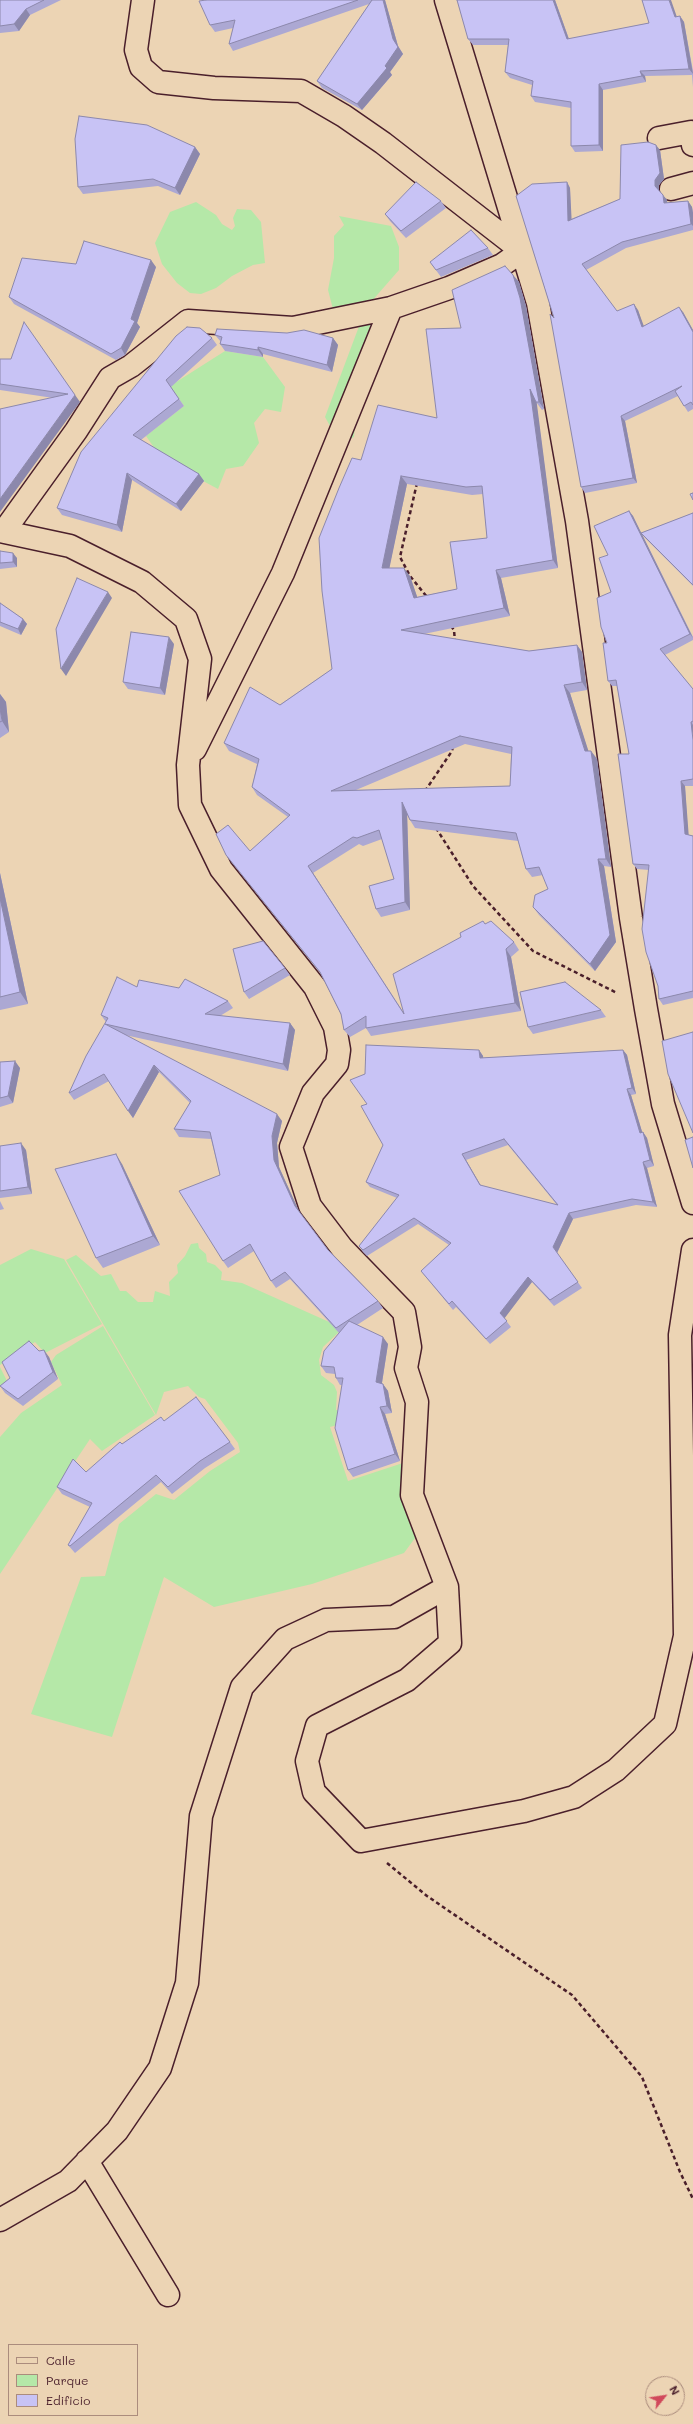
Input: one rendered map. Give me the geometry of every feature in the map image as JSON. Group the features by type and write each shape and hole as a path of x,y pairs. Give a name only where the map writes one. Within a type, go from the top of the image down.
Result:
{"street":[{"path":"143,0 136,50 141,67 158,82 214,88 301,91 344,116 383,143 522,251"},
{"path":"446,0 538,303 577,521 631,918 646,1009 663,1104 693,1203"},
{"path":"659,138 691,132 693,145"},
{"path":"671,189 693,184"},
{"path":"522,251 502,265 449,288 391,308 293,328 188,321 131,366 110,378 76,432 2,531 70,546 142,582 186,618 200,659 188,764 190,805 221,869 315,987 335,1027 339,1050 337,1064 313,1093 291,1147 310,1206 342,1248 404,1312 410,1347 406,1368 417,1402 412,1495 447,1587 450,1643 407,1680 317,1726 307,1761 314,1792 361,1841 524,1811 574,1797 616,1770 666,1724 685,1636 680,1335 693,1250"},
{"path":"188,764 283,573 391,308"},
{"path":"0,2220 68,2181 117,2131 160,2068 187,1983 201,1816 242,1687 285,1639 326,1620 394,1617 447,1587"},
{"path":"87,2161 168,2295"}],"path":[{"path":"417,482 400,557 410,576 430,600"},
{"path":"450,624 454,630 455,644"},
{"path":"427,798 425,790 452,751 453,744"},
{"path":"434,821 436,828 473,886 533,950 646,1009"},
{"path":"361,1841 427,1896 572,1995 642,2077 680,2172 693,2199"}],"green space":[{"path":"196,202 216,215 222,224 232,230 235,226 233,218 237,209 251,210 261,222 265,263 253,265 232,276 216,288 201,294 190,293 177,283 162,264 155,243 170,212"},
{"path":"339,216 391,226 399,247 399,270 371,302 334,313 328,290 334,258 334,236 344,225"},
{"path":"364,313 378,314 381,364 370,364 368,393 356,409 354,437 350,439 344,451 325,417"},
{"path":"225,351 263,357 285,387 281,412 265,409 254,423 259,443 243,466 226,469 218,489 162,459 146,436 184,406 170,386"},
{"path":"198,1243 199,1248 206,1254 207,1262 215,1265 222,1272 221,1280 242,1283 336,1325 339,1332 323,1347 319,1360 321,1375 334,1385 337,1392 336,1410 369,1416 330,1427 348,1481 406,1462 418,1534 404,1553 312,1584 214,1607 164,1577 112,1737 31,1714 81,1577 105,1576 119,1524 156,1494 174,1500 210,1471 240,1452 238,1443 205,1399 199,1397 188,1386 164,1392 156,1415 66,1260 76,1255 101,1276 111,1274 120,1291 126,1291 138,1302 153,1302 155,1291 170,1296 169,1282 178,1273 177,1265 185,1256 191,1244"},
{"path":"31,1249 64,1259 102,1324 45,1353 35,1342 0,1365 0,1265"},
{"path":"103,1326 155,1415 102,1451 90,1439 0,1574 0,1437 21,1413 62,1385 51,1362 56,1355"},
{"path":"0,1367 8,1383 1,1387 0,1385"}],"building":[{"path":"0,0 44,0 26,9 14,24 0,26"},
{"path":"358,0 229,44 235,20 210,25 199,1"},
{"path":"372,0 383,0 393,39 398,47 385,66 387,68 357,104 317,81"},
{"path":"457,0 553,0 567,39 649,23 642,0 669,0 675,17 680,16 689,69 640,71 642,76 599,84 599,145 571,146 571,102 531,96 533,81 505,72 509,39 468,39"},
{"path":"79,116 147,125 195,147 175,188 153,179 78,187 75,139"},
{"path":"648,142 656,145 660,173 655,180 655,186 663,195 664,203 688,201 691,224 622,242 582,264 617,311 634,304 642,327 679,307 693,332 693,405 691,402 684,406 675,391 682,386 621,416 633,478 581,487 550,314 554,318 516,196 532,184 567,182 568,221 620,199 621,145"},
{"path":"416,182 441,201 401,231 385,214"},
{"path":"471,230 488,248 436,270 430,262"},
{"path":"84,241 151,260 131,319 135,321 121,348 111,354 9,297 22,258 76,264"},
{"path":"505,266 513,275 520,298 539,402 536,402 530,389 553,560 496,570 504,608 401,630 529,651 577,645 582,682 564,685 585,751 591,751 606,859 598,859 610,935 590,964 533,907 535,895 548,889 539,867 526,869 516,833 410,820 402,802 405,902 376,909 369,886 394,879 379,830 357,838 353,837 308,866 404,1014 393,974 461,937 460,933 483,921 485,924 491,921 514,942 506,949 515,1003 366,1028 366,1016 344,1030 341,1014 320,972 226,855 216,834 228,825 250,851 290,815 252,787 259,759 224,743 250,687 280,705 332,669 322,591 319,538 352,458 361,460 378,405 437,418 426,329 461,328 452,290","holes":["401,476 466,487 482,486 487,538 450,542 457,589 414,598 404,568 382,568","460,736 512,747 510,786 331,791"]},
{"path":"24,322 75,395 0,499 0,409 68,394 0,384 0,359 11,359"},
{"path":"187,327 200,328 212,338 166,380 179,399 133,435 199,474 176,504 127,473 117,525 57,508 81,452 176,336"},
{"path":"217,329 287,333 304,330 333,338 327,365 258,347 258,350 220,344 222,337 215,335"},
{"path":"693,493 693,500 690,494"},
{"path":"629,511 690,634 660,649 693,689 693,721 691,722 693,740 693,779 681,781 685,834 693,836 693,991 659,999 658,986 646,952 642,929 649,865 633,864 618,754 629,754 616,680 608,681 603,643 607,643 601,627 597,598 611,592 599,558 608,555 594,526"},
{"path":"693,513 693,585 641,533"},
{"path":"0,551 13,553 13,562 0,563"},
{"path":"77,578 108,592 61,669 56,629"},
{"path":"0,603 23,619 18,629 0,622"},
{"path":"131,632 169,637 160,688 123,682"},
{"path":"0,708 2,721 0,722"},
{"path":"0,898 20,992 0,997"},
{"path":"263,941 285,968 244,992 233,949"},
{"path":"117,977 137,987 139,980 179,988 185,979 228,1001 205,1014 290,1023 283,1064 105,1024 277,1114 272,1136 274,1160 295,1206 328,1250 378,1301 336,1328 285,1272 271,1281 250,1244 223,1261 179,1191 220,1175 210,1132 174,1129 191,1101 154,1065 128,1111 104,1074 69,1093 86,1056 108,1018 101,1015"},
{"path":"565,982 601,1010 528,1027 520,992"},
{"path":"693,1032 693,1133 668,1074 662,1041"},
{"path":"366,1045 479,1050 480,1058 623,1050 632,1088 627,1089 640,1133 643,1132 650,1160 643,1162 653,1202 632,1199 569,1213 553,1247 578,1282 550,1300 528,1277 500,1313 507,1321 486,1339 452,1301 449,1304 421,1271 451,1243 414,1218 363,1250 359,1246 399,1195 366,1182 383,1145 361,1106 367,1104 350,1080 365,1074","holes":["504,1139 558,1205 480,1185 462,1154"]},
{"path":"15,1061 8,1096 0,1098 0,1062"},
{"path":"693,1137 693,1168 685,1140"},
{"path":"21,1143 28,1187 0,1191 0,1146"},
{"path":"116,1154 153,1236 96,1258 55,1169"},
{"path":"349,1321 383,1337 376,1382 383,1384 387,1406 380,1407 395,1454 348,1470 335,1428 343,1378 336,1378 334,1367 321,1366 324,1351"},
{"path":"29,1341 39,1351 44,1350 53,1372 18,1399 0,1386 10,1378 2,1362"},
{"path":"196,1397 230,1442 200,1461 168,1487 156,1475 70,1546 68,1545 92,1503 57,1487 73,1459 86,1472 120,1442 122,1444 161,1417 164,1421"}]}
